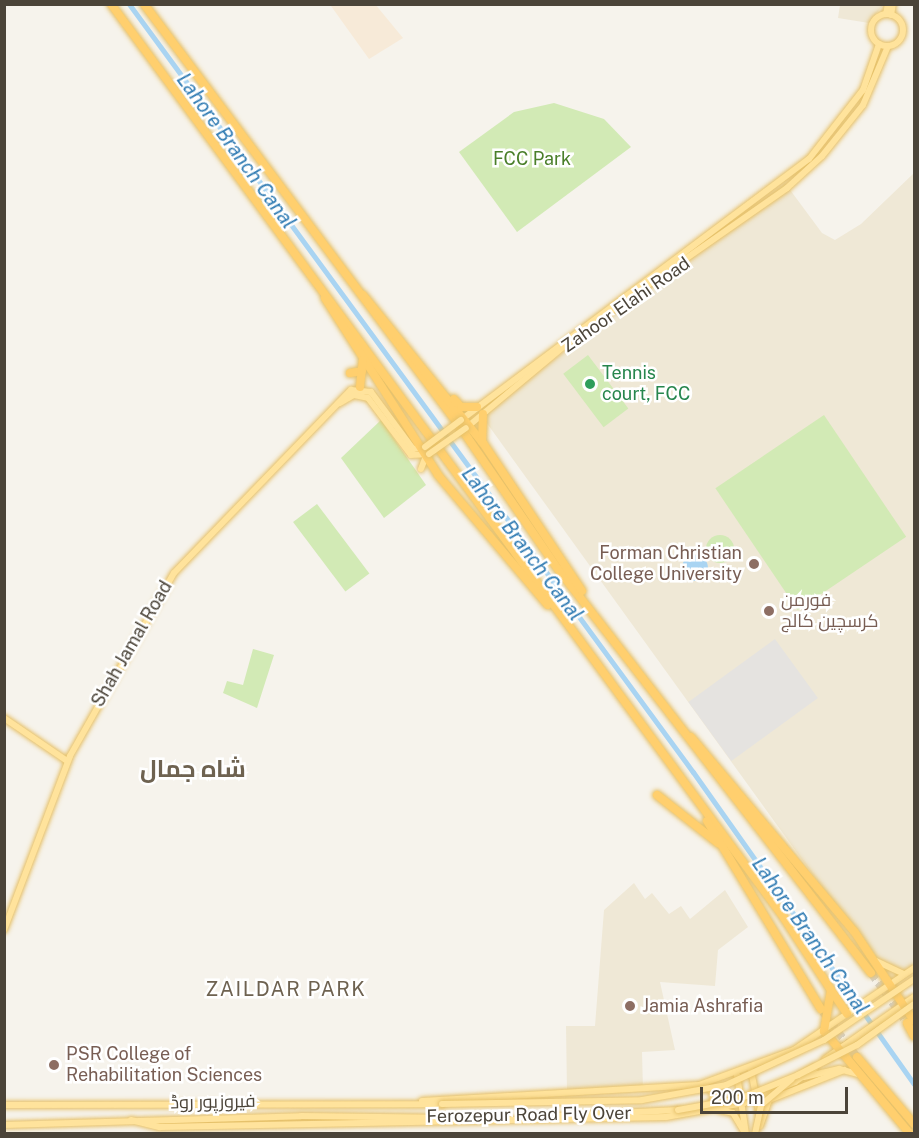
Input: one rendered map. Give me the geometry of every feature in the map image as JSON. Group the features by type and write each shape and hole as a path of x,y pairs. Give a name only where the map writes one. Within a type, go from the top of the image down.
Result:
{"highway":[{"path":"111,4 694,799 847,1014"},
{"path":"144,4 607,630 871,973"},
{"path":"339,270 447,396 464,423 483,443 607,630"},
{"path":"318,285 363,360 425,451 558,615"},
{"path":"360,387 363,360"},
{"path":"350,373 362,370"},
{"path":"447,396 461,406 477,407"},
{"path":"483,414 483,443"},
{"path":"675,720 876,961 904,1004 915,1036"},
{"path":"657,795 721,846"},
{"path":"694,799 821,1009"},
{"path":"831,990 824,1031 910,1134"},
{"path":"857,1057 915,1124"}],"main road":[{"path":"888,4 889,14"},
{"path":"889,14 893,4"},
{"name":"Zahoor Elahi Road","path":"425,451 464,423 483,414 585,330 787,188 863,105 888,46 903,33 889,14 871,27 879,44 860,96 809,159 477,407 464,423"},
{"path":"879,44 888,46"},
{"path":"360,387 378,398 413,449 425,451"},
{"name":"Shah Jamal Road","path":"4,930 67,761 174,573 334,406 360,387"},
{"path":"334,406 354,395 365,396 411,455 425,451"},
{"path":"420,469 425,451"},
{"path":"4,718 67,761"},
{"path":"876,961 905,974"},
{"name":"فیروزپور روڈ","path":"5,1105 422,1101 699,1085 752,1070 824,1031 915,968"},
{"name":"فیروزپور روڈ","path":"422,1101 441,1104 642,1100 726,1085 824,1040 915,979"},
{"name":"فیروزپور روڈ","path":"131,1120 160,1127 666,1117 716,1109 758,1098 800,1076 915,997"},
{"name":"Ferozepur Road Fly Over","path":"189,1118 641,1113 739,1099 800,1076 857,1045 915,1004"},
{"path":"752,1070 758,1098 761,1134"},
{"path":"758,1098 771,1099 844,1070"},
{"path":"755,1134 761,1105 800,1076 844,1070 858,1074"},
{"path":"737,1074 744,1103 746,1134"},
{"path":"699,1085 715,1095 708,1110"},
{"path":"760,1126 771,1099"},
{"path":"716,1109 733,1113 746,1134"},
{"name":"فیروزپور روڈ","path":"4,1125 189,1118"}],"shaded area":[{"path":"375,4 403,38 369,59 331,6"},
{"path":"840,4 883,5 869,23 838,18"},
{"name":"فورمن کرسچین کالج","path":"914,173 914,968 891,983 481,415 785,183 822,233 835,240 861,224"},
{"path":"775,639 818,698 731,761 688,702"},
{"name":"Jamia Ashrafia","path":"634,883 645,899 652,893 669,914 681,906 690,919 725,890 748,927 718,950 715,986 660,982 675,1050 642,1052 643,1090 567,1092 566,1026 595,1026 604,910"}],"green space":[{"name":"FCC Park","path":"554,103 604,119 631,147 517,232 459,152 514,112"},
{"name":"Tennis court, FCC","path":"588,355 628,409 604,427 563,374"},
{"path":"824,415 906,537 798,610 715,488"},
{"path":"381,420 426,485 384,518 341,458"},
{"path":"317,504 369,573 345,592 293,522"},
{"path":"720,535 730,539 734,549 730,559 720,563 710,559 706,549 710,539"},
{"path":"253,649 274,655 257,708 223,693 227,681 243,685"}],"water":[{"path":"695,555 704,559 708,568 704,577 695,581 686,577 682,568 686,559"}],"waterway":[{"name":"Lahore Branch Canal","path":"129,4 693,772 914,1084"}],"tunnel":[{"path":"871,973 907,1023"},
{"path":"823,1012 857,1057"}],"place":[{"name":"Tennis court, FCC","path":"590,384"},
{"name":"Forman Christian College University","path":"754,564"},
{"name":"فورمن کرسچین کالج","path":"769,611"},
{"name":"Jamia Ashrafia","path":"630,1006"},
{"name":"PSR College of Rehabilitation Sciences","path":"54,1065"}],"district":[{"name":"شاہ جمال","path":"193,769"},
{"name":"ZAILDAR PARK","path":"286,989"}]}
